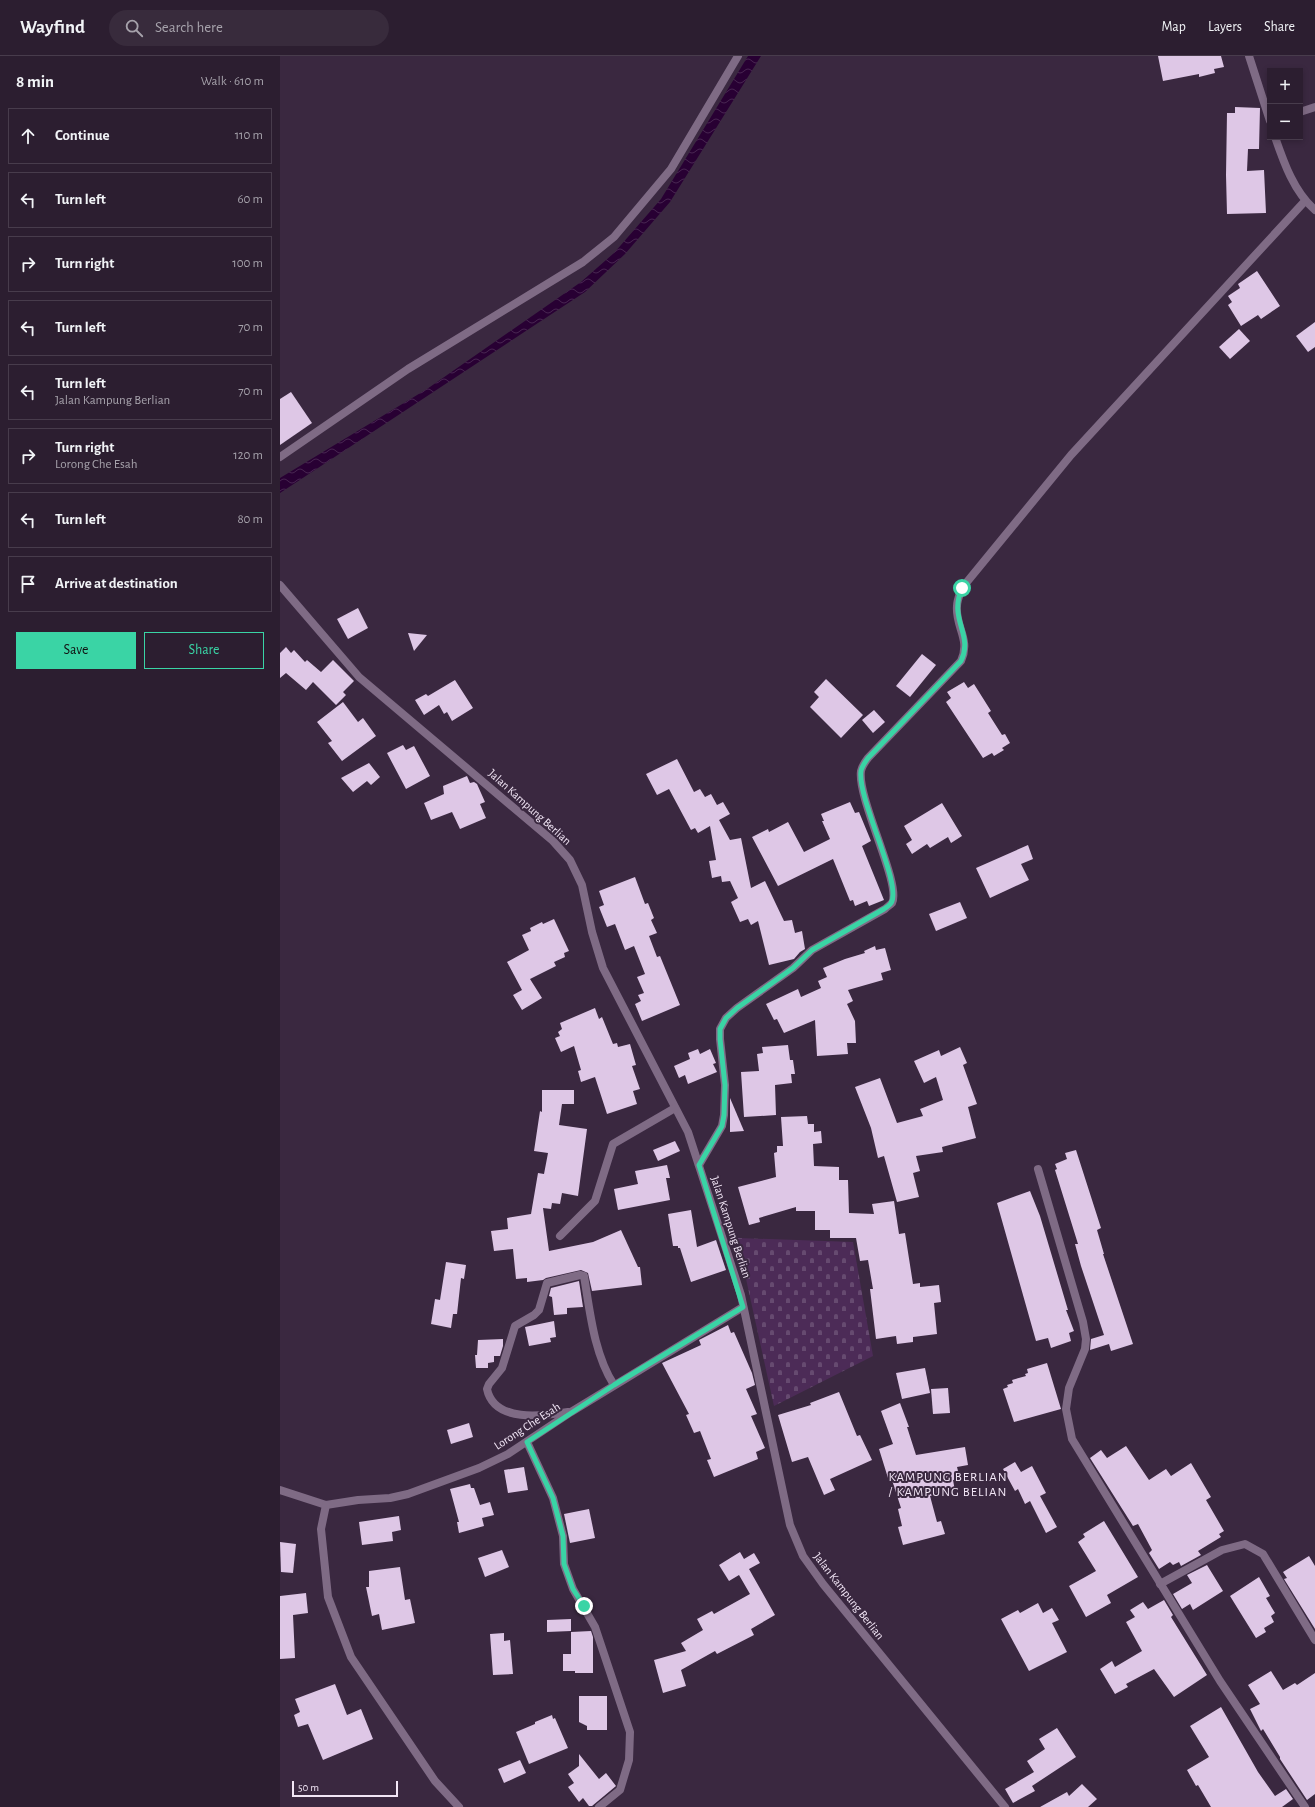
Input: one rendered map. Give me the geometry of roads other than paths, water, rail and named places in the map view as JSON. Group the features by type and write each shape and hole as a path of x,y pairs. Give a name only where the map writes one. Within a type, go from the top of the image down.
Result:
{"street":[{"path":"280,457 408,369 583,262 614,237 671,169 738,56"},
{"path":"1249,56 1267,112"},
{"path":"1303,111 1315,107"},
{"path":"1276,140 1283,162 1305,201 1315,210"},
{"path":"699,1165 722,1126 724,1115 724,1074 720,1029 726,1018 737,1008 793,968 812,950 884,909 891,903 894,895 889,873 872,820 861,772 863,764 868,758 961,661 965,646 956,608 962,588 1071,455 1305,201"},
{"name":"Jalan Kampung Berlian","path":"280,585 359,677 542,831 570,860 582,885 592,932 603,968 688,1132 743,1307 790,1525 803,1556 823,1584 1005,1807"},
{"path":"560,1236 595,1201 613,1144 675,1108"},
{"path":"1038,1169 1083,1322 1086,1339 1085,1348 1069,1388 1066,1409 1072,1439 1220,1681 1305,1807"},
{"path":"571,1412 538,1417 508,1412 493,1402 487,1389 489,1384 502,1368 515,1326 534,1315 539,1310 547,1283 580,1275 584,1276 597,1343 607,1374 614,1385"},
{"name":"Lorong Che Esah","path":"280,1490 326,1505 358,1500 390,1498 408,1494 479,1468 508,1454 614,1385 743,1307"},
{"path":"527,1442 553,1498 563,1536 564,1564 573,1589 595,1627 630,1732 629,1760 620,1790 599,1807"},
{"path":"326,1505 321,1529 328,1597 351,1657 435,1781 459,1807"},
{"path":"1160,1584 1222,1550 1245,1544 1263,1554 1315,1640"}],"water":[{"path":"748,56 761,56 670,202 625,254 585,292 280,493 280,478 427,389 581,282 614,253 661,199"}],"district":[{"name":"KAMPUNG BERLIAN / KAMPUNG BELIAN","path":"948,1484"}]}
